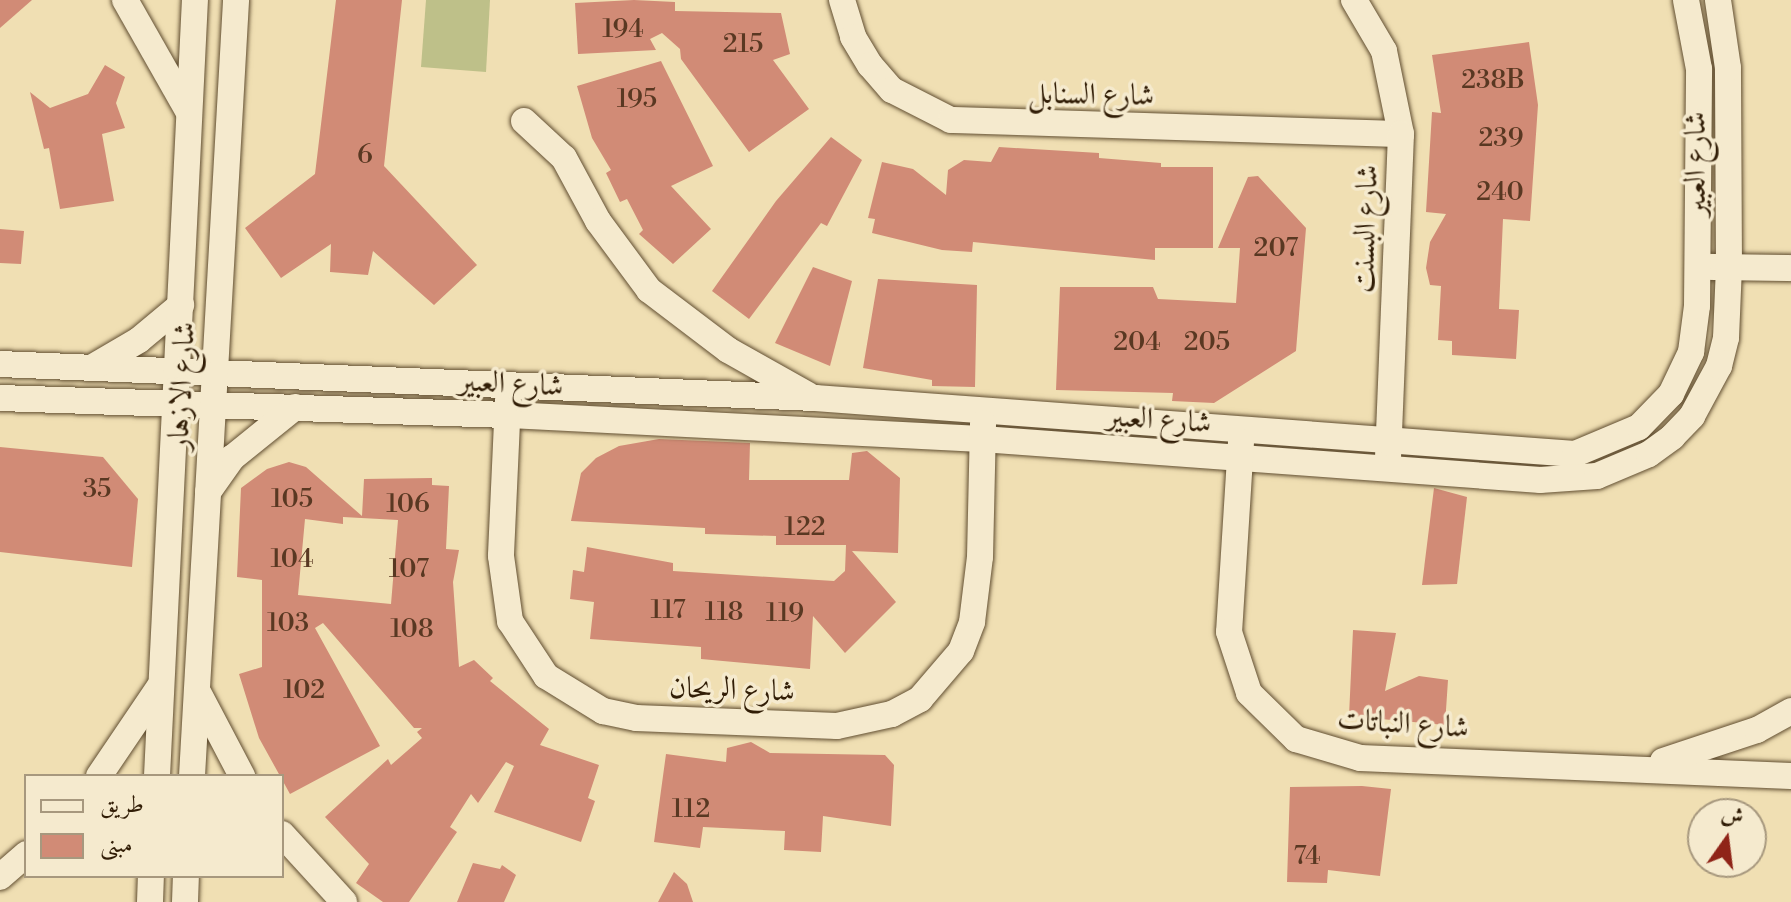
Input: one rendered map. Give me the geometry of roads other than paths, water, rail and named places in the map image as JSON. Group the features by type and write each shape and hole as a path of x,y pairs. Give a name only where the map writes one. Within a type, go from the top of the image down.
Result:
{"street":[{"path":"125,0 168,67 190,115"},
{"name":"شارع الازهار","path":"157,774 195,0"},
{"name":"شارع الازهار","path":"192,774 236,0"},
{"name":"شارع السنابل","path":"842,0 853,37 877,74 920,108 951,120 1401,134"},
{"name":"شارع البسنت","path":"1354,0 1384,51 1401,134 1388,469"},
{"name":"شارع العبير","path":"0,364 815,398 1552,455 1575,454 1619,439 1656,412 1683,374 1695,328 1699,69 1686,0"},
{"name":"شارع العبير","path":"0,398 508,415 982,439 1569,480 1597,476 1649,454 1692,416 1719,366 1726,338 1729,267 1728,68 1718,0"},
{"path":"524,121 564,158 598,221 649,290 728,350 815,398"},
{"path":"1697,267 1791,268"},
{"path":"92,368 139,340 181,305"},
{"name":"شارع الريحان","path":"509,384 501,556 510,621 546,676 603,711 636,718 837,726 879,719 920,699 961,651 972,622 980,557 983,412"},
{"path":"208,492 232,458 295,407"},
{"name":"شارع النباتات","path":"1242,431 1229,632 1249,693 1287,732 1316,749 1360,758 1641,767 1791,776"},
{"path":"100,774 161,683"},
{"path":"197,690 241,774"},
{"path":"1641,767 1703,750 1791,711"},
{"path":"284,836 344,902"},
{"path":"0,877 24,856"},
{"path":"150,902 151,878"},
{"path":"185,902 186,878"}]}
